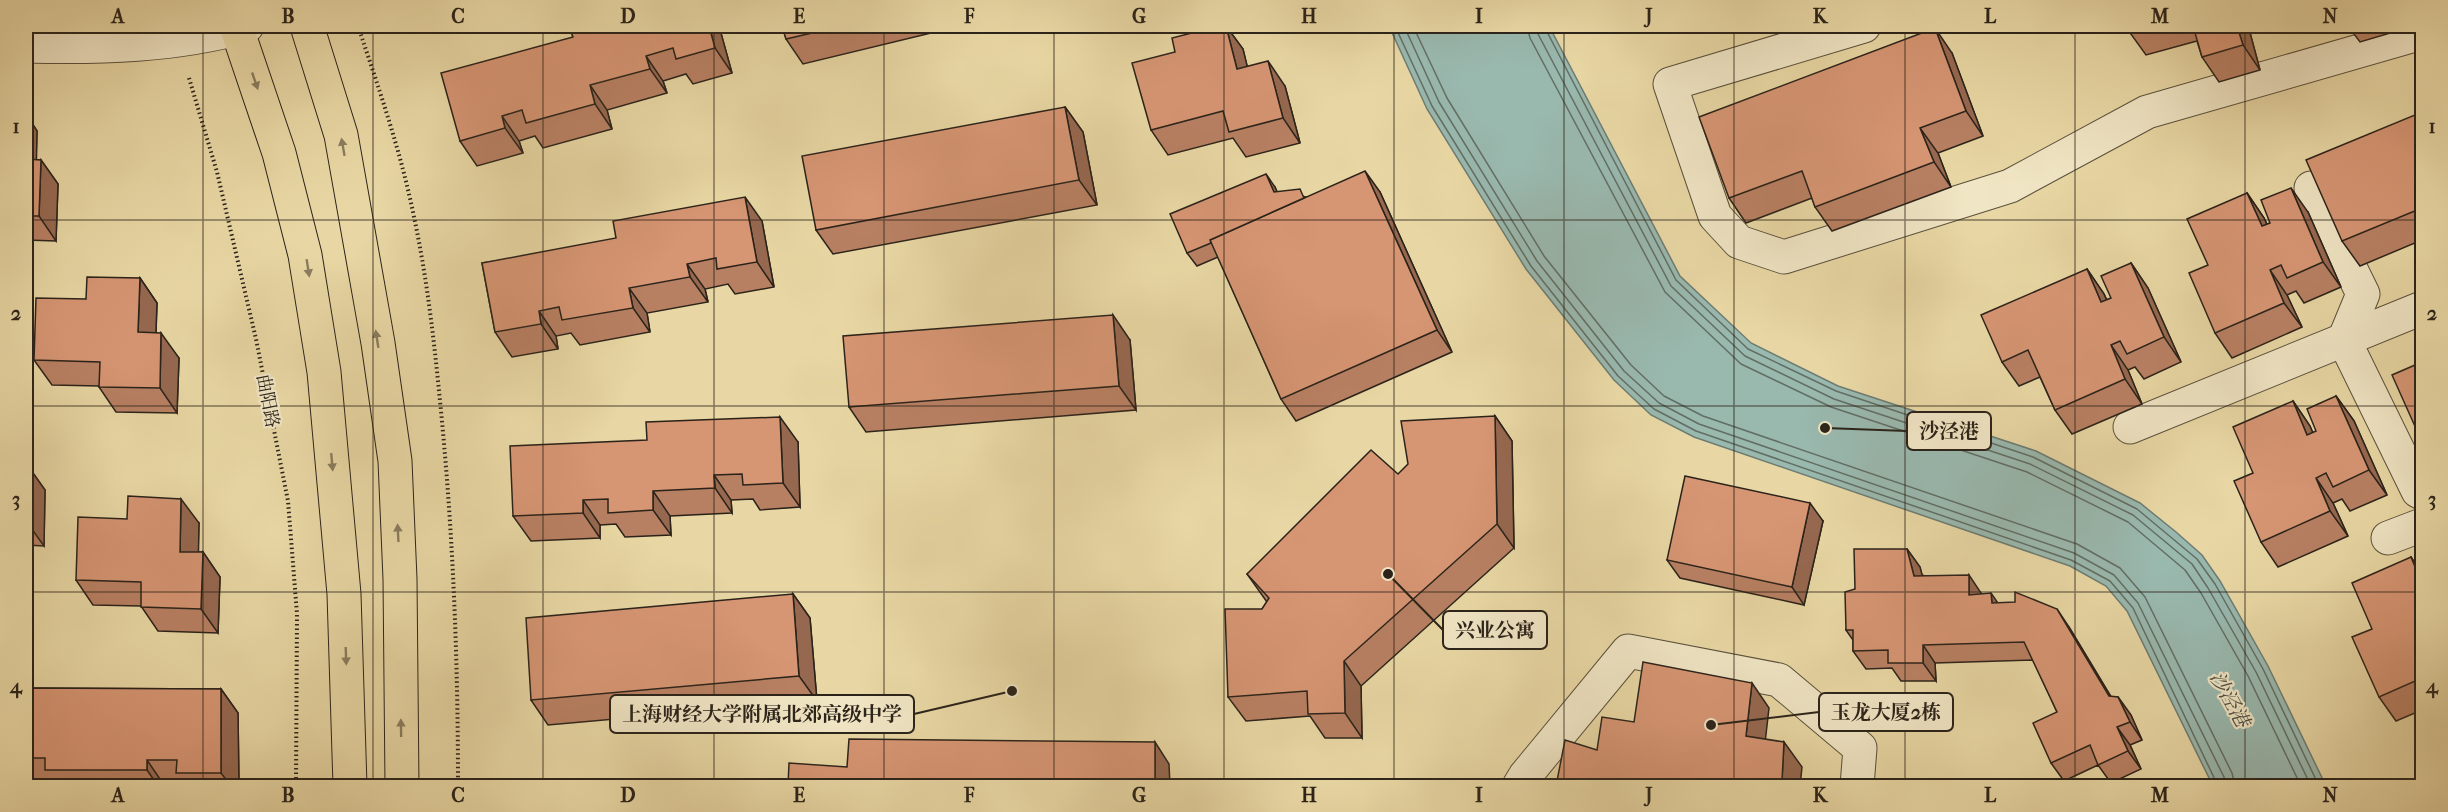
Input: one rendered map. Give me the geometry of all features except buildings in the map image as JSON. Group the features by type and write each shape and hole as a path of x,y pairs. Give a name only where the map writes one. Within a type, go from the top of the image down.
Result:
{"main road":[{"path":"240,26 279,153 305,255 324,372 344,594 350,786"},
{"path":"307,26 341,135 378,343 395,461 400,579 402,786"}],"street":[{"path":"26,45 80,47 177,39 240,26"},
{"path":"1864,26 1670,84 1715,216 1739,242 1784,257 2010,186 2147,112 2422,33"},
{"path":"2311,188 2363,294 2344,340 2418,491 2422,493"},
{"path":"2130,427 2422,308"},
{"path":"2388,538 2422,525"},
{"path":"1519,786 1628,651 1779,680 1860,748 1857,786"}],"path":[{"name":"曲阳路","path":"177,39 217,172 256,339 288,501 297,614 296,786"}],"water":[{"path":"1389,26 1549,26 1680,276 1751,343 1838,386 2036,451 2140,503 2176,532 2202,555 2220,581 2268,666 2326,786 2213,786 2127,611 2106,586 2070,566 1694,437 1651,415 1614,380 1526,269 1427,109"}],"place":[{"name":"沙泾港","path":"1825,428"},
{"name":"兴业公寓","path":"1388,574"},
{"name":"上海财经大学附属北郊高级中学","path":"1012,691"},
{"name":"玉龙大厦2栋","path":"1711,725"}]}
